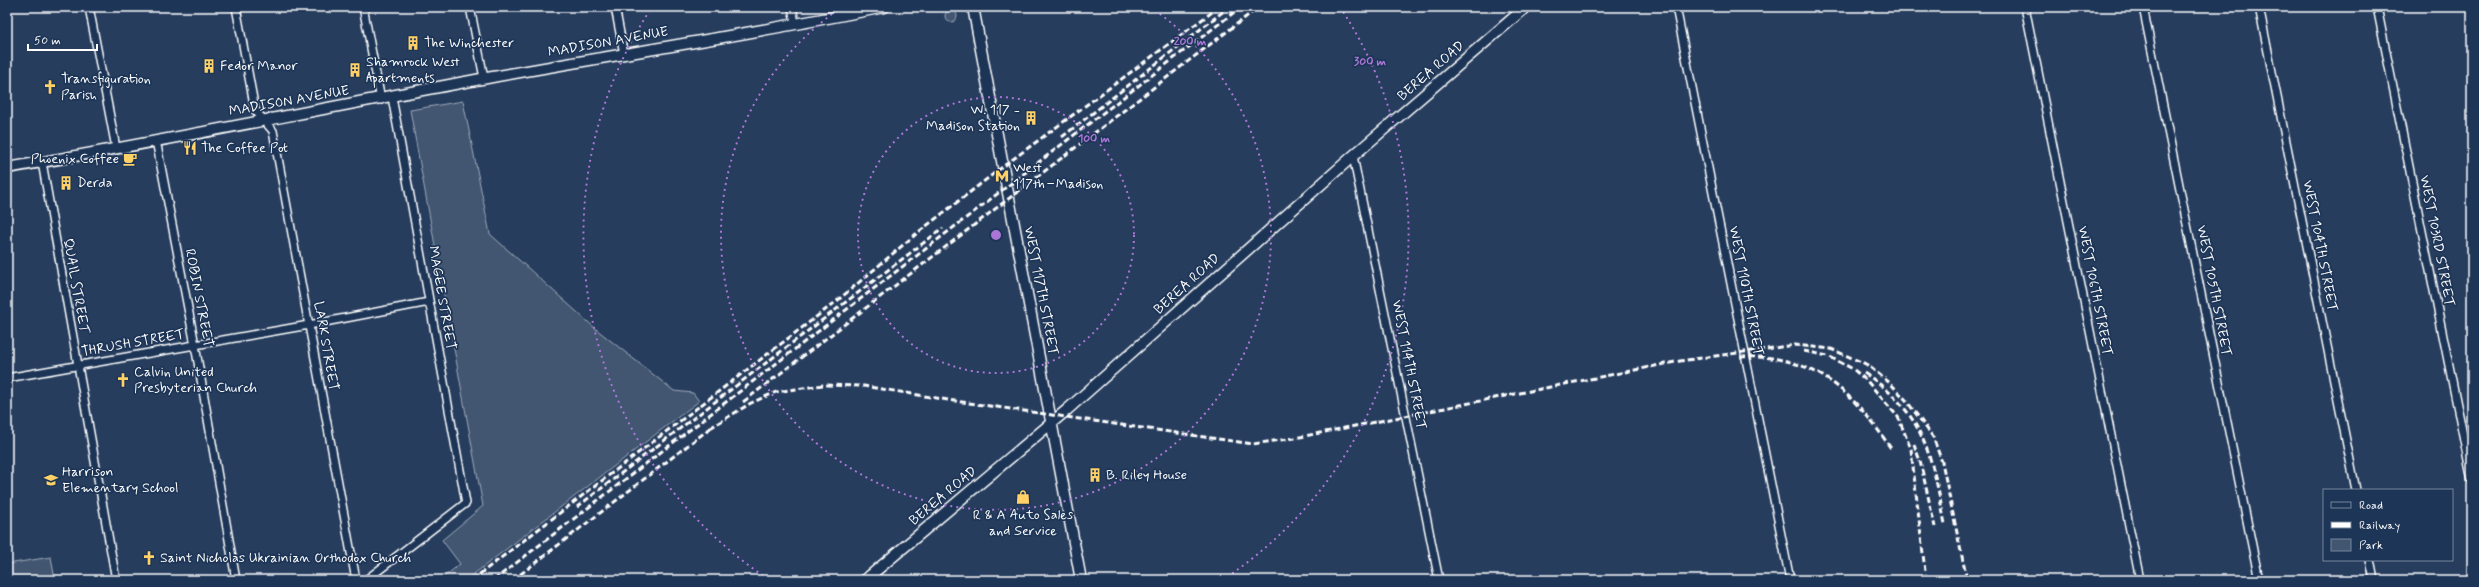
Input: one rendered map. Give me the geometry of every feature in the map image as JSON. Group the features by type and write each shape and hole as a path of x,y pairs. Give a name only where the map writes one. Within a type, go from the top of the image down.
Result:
{"main road":[{"name":"MADISON AVENUE","path":"7,168 263,120 392,98 484,78 884,7"},
{"name":"WEST 117TH STREET","path":"973,7 1081,580"},
{"name":"BEREA ROAD","path":"868,579 1052,422 1353,156 1526,7"}],"street":[{"path":"88,7 116,148"},
{"name":"LARK STREET","path":"236,7 255,110 274,131 356,580"},
{"path":"363,7 381,100"},
{"path":"470,7 484,78"},
{"path":"615,7 624,54"},
{"path":"792,7 795,23"},
{"name":"WEST 110TH STREET","path":"1676,7 1790,580"},
{"name":"WEST 106TH STREET","path":"2024,7 2140,580"},
{"name":"WEST 105TH STREET","path":"2143,7 2259,580"},
{"name":"WEST 104TH STREET","path":"2259,7 2356,489"},
{"name":"WEST 103RD STREET","path":"2377,7 2472,480"},
{"name":"MAGEE STREET","path":"366,580 466,503 392,98"},
{"name":"ROBIN STREET","path":"156,140 195,345 236,580"},
{"name":"WEST 114TH STREET","path":"1353,156 1439,580"},
{"name":"QUAIL STREET","path":"42,162 116,580"},
{"name":"THRUSH STREET","path":"7,378 309,325 429,302"},
{"path":"2370,561 2374,580"}],"green space":[{"path":"953,10 956,11 956,21 949,22 946,21 945,14 946,11"},
{"path":"463,101 490,234 596,329 674,391 693,393 699,401 466,580 440,580 460,564 442,540 483,506 410,110"},
{"path":"51,557 55,580 9,580 7,564"}],"railway":[{"path":"472,580 837,301 916,234 1005,165 1219,7"},
{"path":"1062,137 1229,7"},
{"path":"494,580 1241,7"},
{"path":"743,402 1259,7"},
{"path":"577,507 943,228"},
{"path":"710,428 751,403 776,392 823,385 864,386 948,400 1253,444 1295,438 1680,361 1795,345 1831,349 1866,364 1890,383 1906,400 1933,437 1942,462 1967,580"},
{"path":"1804,351 1828,356 1853,369 1867,381 1898,417 1911,449 1926,580"},
{"path":"1740,357 1766,358 1790,362 1811,370 1830,381 1847,394 1863,411 1878,429 1892,450"},
{"path":"1864,373 1884,388 1901,404 1913,421 1930,458 1945,524"},
{"path":"513,580 713,426"},
{"path":"1914,444 1920,461 1935,527"}],"place":[{"name":"The Winchester","path":"413,43"},
{"name":"Fedor Manor","path":"209,66"},
{"name":"Shamrock West Apartments","path":"355,70"},
{"name":"Transfiguration Parish","path":"50,87"},
{"name":"W. 117 - Madison Station","path":"1031,118"},
{"name":"The Coffee Pot","path":"190,148"},
{"name":"Phoenix Coffee","path":"130,159"},
{"name":"West 117th–Madison","path":"1002,176"},
{"name":"Derda","path":"66,183"},
{"name":"Calvin United Presbyterian Church","path":"123,380"},
{"name":"B. Riley House","path":"1095,475"},
{"name":"Harrison Elementary School","path":"51,480"},
{"name":"R & A Auto Sales and Service","path":"1023,497"},
{"name":"Saint Nicholas Ukrainian Orthodox Church","path":"149,558"}]}
